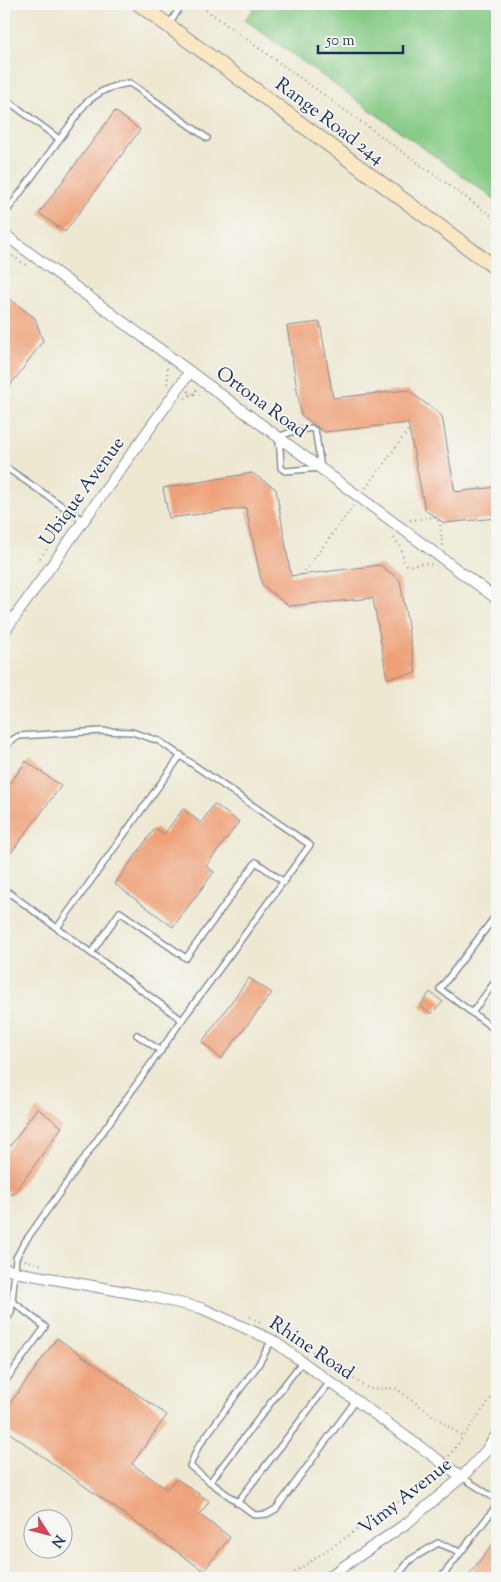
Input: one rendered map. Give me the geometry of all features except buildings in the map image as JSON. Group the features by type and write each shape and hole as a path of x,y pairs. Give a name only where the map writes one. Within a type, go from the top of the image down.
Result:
{"street":[{"name":"Range Road 244","path":"139,4 497,269"},
{"name":"Ortona Road","path":"4,234 497,599"},
{"name":"Ubique Avenue","path":"4,632 190,372"},
{"name":"Rhine Road","path":"4,1268 15,1272 148,1296 201,1308 272,1340 462,1477"},
{"name":"Vimy Avenue","path":"327,1578 407,1522 462,1477 497,1434"}],"lane":[{"path":"168,25 182,4"},
{"path":"4,215 86,103 98,93 112,86 130,83 207,138"},
{"path":"4,98 59,139"},
{"path":"311,428 314,430 320,468 285,471 281,468 278,437 311,428"},
{"path":"4,466 84,521"},
{"path":"4,1323 11,1314 16,1258 24,1243 182,1020 310,845 159,741 132,732 102,731 19,736 5,744"},
{"path":"57,928 181,755"},
{"path":"91,953 120,912 186,958 256,862 284,882"},
{"path":"4,889 182,1020"},
{"path":"497,914 440,989 497,1031"},
{"path":"472,1013 497,979"},
{"path":"138,1035 161,1051"},
{"path":"4,1383 45,1327 12,1301"},
{"path":"272,1340 258,1365 198,1446 190,1466 255,1515 267,1514 276,1509 356,1400"},
{"path":"210,1482 302,1362"},
{"path":"237,1502 330,1382"},
{"path":"462,1477 497,1500"},
{"path":"441,1578 497,1505"},
{"path":"396,1578 410,1560 438,1543 460,1552"}],"path":[{"path":"198,4 497,220"},
{"path":"183,398 192,394 202,395"},
{"path":"302,575 354,504"},
{"path":"409,520 435,517 440,523 442,544 449,549"},
{"path":"390,532 402,547 404,562 408,566 424,563 436,566"},
{"path":"286,1578 404,1498 430,1478 463,1437"}],"green space":[{"path":"258,4 497,4 497,201 245,20"}]}
